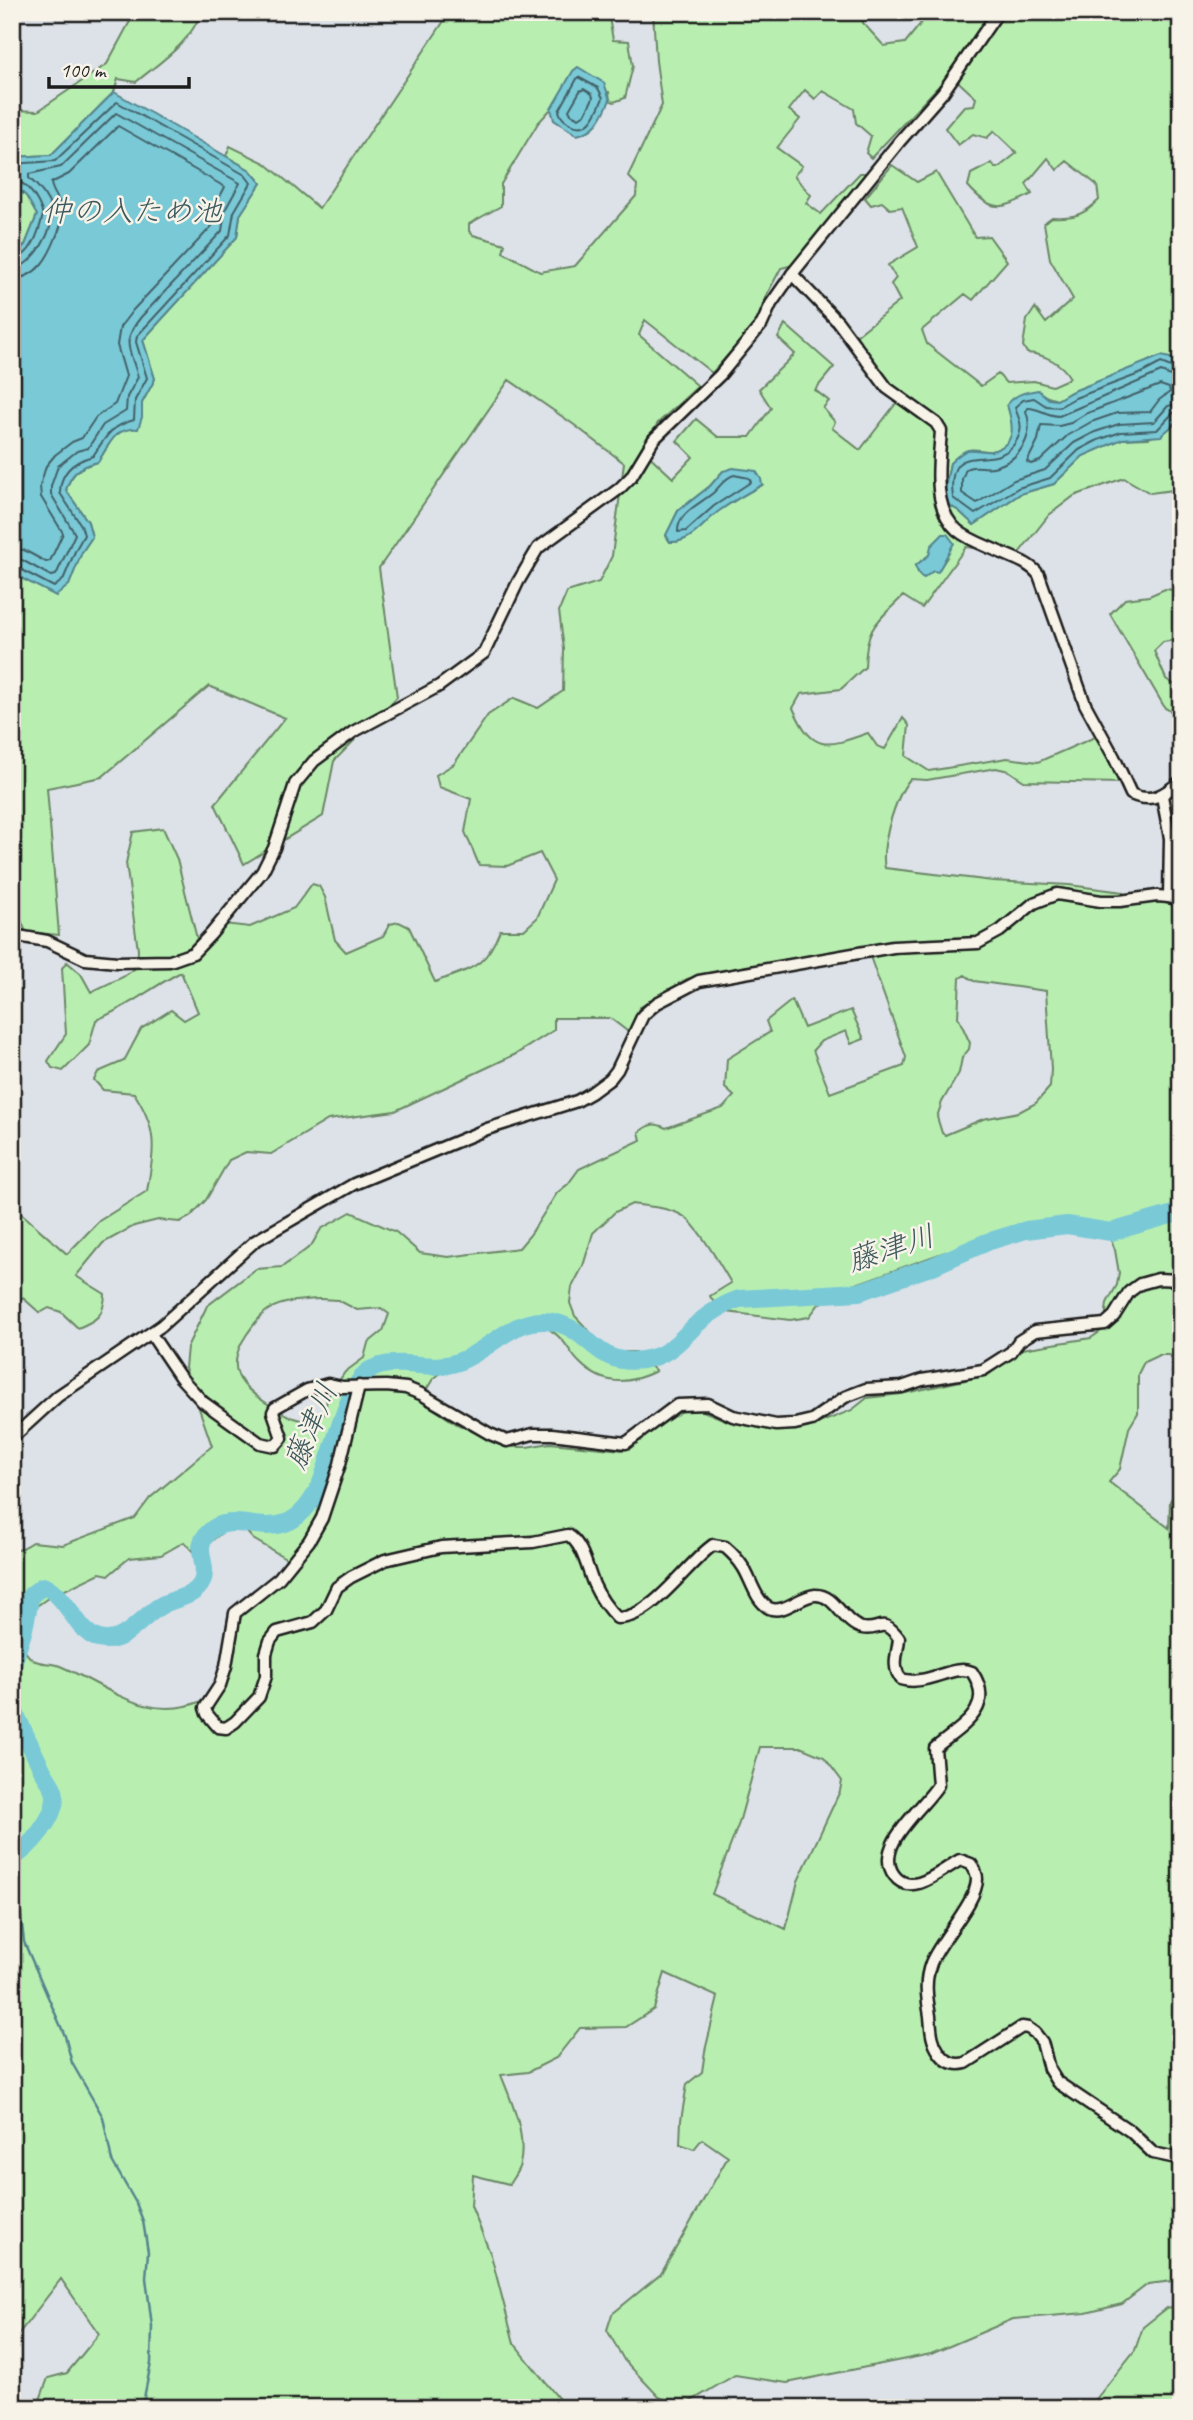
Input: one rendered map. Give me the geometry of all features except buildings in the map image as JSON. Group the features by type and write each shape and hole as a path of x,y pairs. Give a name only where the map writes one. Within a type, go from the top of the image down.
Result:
{"street":[{"path":"12,935 47,941 85,959 117,962 170,961 192,953 262,872 274,848 295,784 314,761 353,732 439,686 484,653 518,582 538,548 619,489 631,477 654,439 696,400 762,324 771,304 792,274 943,92 998,12"},
{"path":"792,274 838,322 887,388 936,424 941,431 940,490 942,508 949,522 970,539 1025,563 1039,575 1085,704 1131,794 1138,798 1162,796 1181,781"},
{"path":"1162,796 1170,838 1169,897"},
{"path":"12,1438 58,1396 150,1334 255,1241 354,1184 487,1129 577,1101 591,1093 610,1079 617,1070 643,1015 657,1003 699,981 893,947 978,943 1000,932 1034,903 1057,894 1084,900 1120,901 1142,897 1169,897 1181,901"},
{"path":"150,1334 180,1377 203,1402 260,1443 269,1446 275,1446 282,1438 273,1412 275,1408 316,1387 328,1384 342,1387 406,1388 507,1441 533,1434 552,1434 626,1443 677,1405 708,1404 733,1416 776,1425 795,1424 812,1420 845,1397 866,1389 902,1387 922,1380 983,1370 1011,1352 1019,1341 1035,1331 1105,1324 1114,1317 1129,1292 1140,1284 1158,1279 1181,1280"},
{"path":"359,1386 340,1464 322,1518 309,1541 279,1578 235,1613 226,1666 219,1685 205,1708 212,1723 226,1728 235,1723 259,1697 266,1676 266,1654 270,1641 277,1632 313,1622 326,1610 337,1587 385,1560 441,1547 533,1542 568,1535 578,1545 595,1588 612,1612 617,1618 627,1618 658,1597 703,1552 713,1545 725,1546 744,1569 767,1607 774,1609 787,1606 807,1596 819,1594 830,1599 842,1615 858,1627 866,1629 880,1624 890,1627 898,1638 895,1663 901,1679 917,1681 962,1669 972,1672 978,1680 981,1698 977,1711 935,1748 938,1786 900,1833 887,1858 897,1880 906,1883 915,1884 931,1878 960,1860 971,1864 975,1871 975,1888 962,1914 935,1955 928,1972 926,1990 934,2044 941,2055 957,2065 966,2063 1022,2027 1028,2028 1042,2042 1049,2069 1057,2082 1130,2131 1153,2153 1181,2159"}],"green space":[{"path":"135,12 201,12 190,33 174,51 136,82 118,79 114,92 51,155 12,157 12,110 38,111 107,64"},
{"path":"446,12 608,12 613,40 629,41 633,66 625,98 614,102 610,100 609,92 551,109 538,123 501,184 501,206 469,224 469,231 473,235 505,244 503,252 540,272 575,266 636,196 637,185 628,176 662,105 653,12 863,12 863,23 884,46 905,43 930,12 1181,12 1181,366 1170,358 1152,359 1057,400 1042,395 1007,405 1012,426 1010,439 1000,448 991,451 972,450 961,454 950,463 945,489 947,504 974,525 1020,494 1054,484 1083,456 1122,439 1149,438 1172,427 1177,419 1181,418 1181,489 1150,493 1124,478 1074,496 1049,515 1019,553 966,547 922,608 903,596 879,620 870,634 865,667 841,689 801,694 793,708 800,723 814,740 831,744 868,733 877,746 885,749 903,718 909,725 906,756 929,771 1007,758 1038,762 1095,737 1112,757 1121,783 1024,781 1009,771 996,768 927,780 910,779 890,822 885,848 885,868 993,881 1069,885 1123,892 1126,905 1159,902 1181,906 1181,1371 1169,1355 1159,1355 1144,1362 1138,1374 1138,1413 1129,1428 1120,1469 1109,1482 1169,1528 1170,1501 1181,1484 1181,2280 1148,2284 1122,2304 1086,2313 1013,2319 931,2354 787,2383 735,2375 681,2407 659,2397 624,2360 607,2330 612,2314 661,2274 728,2157 702,2139 694,2149 680,2144 687,2084 702,2072 718,1997 665,1973 654,2009 626,2027 580,2028 556,2058 528,2072 501,2075 520,2130 522,2153 519,2166 509,2184 473,2175 471,2206 491,2255 514,2343 566,2408 37,2408 48,2378 67,2373 99,2334 61,2279 17,2336 12,2352 12,1548 19,1550 32,1542 63,1545 135,1518 150,1498 212,1446 185,1368 187,1347 207,1306 256,1269 282,1267 311,1246 321,1229 351,1212 396,1232 420,1253 448,1257 519,1248 557,1193 579,1169 641,1140 639,1132 649,1126 666,1128 723,1108 734,1096 725,1088 727,1059 770,1032 766,1021 792,1000 804,1028 851,1010 864,1039 851,1044 846,1031 821,1041 813,1050 830,1093 904,1066 906,1057 867,948 777,961 687,979 639,1008 631,1034 610,1018 554,1018 554,1030 516,1054 395,1111 328,1120 271,1154 246,1152 229,1160 206,1200 190,1217 180,1222 158,1220 134,1226 103,1243 76,1276 105,1294 101,1312 95,1320 85,1325 78,1328 61,1312 49,1308 40,1313 23,1298 12,1296 12,1205 67,1254 99,1221 147,1191 153,1152 151,1130 142,1106 134,1093 103,1090 94,1080 98,1072 124,1061 141,1029 171,1010 184,1020 198,1012 181,972 118,1010 96,1020 89,1045 63,1071 52,1068 48,1061 66,1034 62,968 67,962 81,974 91,992 123,977 137,967 138,950 126,863 133,832 163,828 177,859 200,951 224,924 250,927 294,908 312,884 319,886 325,897 335,940 346,952 383,936 390,924 399,922 409,927 435,982 467,970 482,960 489,953 500,930 524,930 537,918 554,880 540,853 507,866 479,865 465,832 471,799 439,787 436,775 454,764 488,715 514,698 538,708 563,691 564,649 559,611 567,592 599,582 612,556 624,463 509,380 379,568 397,697 334,761 323,816 244,864 215,804 285,718 209,686 102,777 47,788 59,935 26,932 12,885 12,571 56,595 69,585 82,552 92,537 88,522 66,490 68,484 77,471 98,462 114,436 142,417 142,403 155,379 143,340 237,237 240,215 261,183 250,170 226,156 230,146 265,163 319,208 448,15","holes":["950,74 976,98 974,105 964,106 945,128 958,145 973,134 987,138 994,131 1017,153 998,168 992,163 971,174 968,186 984,201 991,205 1005,205 1032,194 1026,184 1048,158 1057,170 1067,161 1097,185 1099,200 1088,209 1073,216 1052,217 1044,223 1050,259 1073,299 1046,323 1035,308 1027,320 1023,346 1027,353 1046,357 1057,364 1070,378 1052,386 1034,381 1006,383 998,374 981,386 927,344 922,330 965,294 973,300 1007,261 989,236 975,237 936,172 917,182 892,165 865,198 871,205 882,202 890,209 902,207 918,247 888,265 896,278 891,284 900,301 856,336 890,383 904,393 860,450 832,428 835,422 823,408 829,401 815,390 834,367 785,324 778,338 795,354 759,389 771,408 750,437 718,437 696,419 677,441 693,457 673,478 642,449 658,423 698,386 639,335 645,320 712,373 757,322 765,298 781,268 793,265 867,173 860,173 821,214 806,203 811,195 794,176 802,166 777,148 800,119 789,110 805,90 815,99 823,91 854,109 856,123 871,136 866,153 871,158","723,471 762,485 717,512 690,536 670,542 666,536 678,511 710,486","929,555 947,557 938,571 933,570 920,576 915,566","965,975 974,981 1046,991 1050,1087 1036,1103 1019,1112 983,1119 945,1135 937,1117 942,1102 959,1073 962,1058 970,1043 958,1017 960,978","632,1204 680,1214 698,1231 731,1283 710,1296 719,1311 790,1320 809,1317 819,1304 848,1287 1017,1226 1067,1220 1106,1225 1115,1250 1119,1273 1117,1285 1107,1303 1104,1329 1091,1338 1022,1349 988,1375 901,1394 867,1398 852,1410 807,1428 777,1431 733,1423 698,1409 682,1411 622,1450 550,1443 506,1447 457,1424 420,1400 433,1379 466,1354 502,1330 531,1319 556,1334 578,1361 598,1376 626,1381 656,1371 635,1352 609,1352 575,1316 570,1303 572,1287 583,1266 593,1233 615,1212","338,1300 357,1310 381,1308 389,1314 383,1331 368,1343 364,1358 345,1372 327,1398 325,1413 316,1422 293,1418 260,1399 243,1384 236,1367 240,1346 262,1315 268,1310 293,1302","245,1530 253,1539 294,1563 263,1599 242,1609 236,1616 212,1703 204,1700 184,1707 146,1706 60,1666 33,1660 16,1639 24,1615 48,1598 100,1573 109,1575 129,1558 161,1555 184,1542 195,1554 224,1531","760,1747 800,1747 824,1757 842,1781 840,1791 798,1881 786,1929 712,1894 739,1823"]},
{"path":"12,184 26,195 37,215 25,245 12,255"},
{"path":"1165,589 1173,590 1179,609 1179,634 1176,640 1163,642 1154,651 1166,679 1181,689 1181,714 1165,708 1110,614 1125,599 1149,596"},
{"path":"1176,2306 1181,2309 1181,2408 1089,2408 1135,2350 1143,2327 1167,2308"}],"water":[{"path":"578,67 604,83 610,100 594,127 577,135 554,120 551,109"},
{"name":"仲の入ため池","path":"114,92 250,170 261,183 240,215 237,237 143,340 155,379 142,403 142,417 138,429 118,434 98,462 81,468 71,479 66,490 88,522 92,537 82,552 69,585 56,596 12,571 12,255 25,245 37,215 26,196 12,184 12,157 51,155"},
{"path":"1161,356 1170,358 1181,366 1181,418 1161,436 1122,439 1083,456 1054,484 1020,494 974,525 947,504 945,489 950,463 968,450 991,451 1000,448 1010,439 1012,426 1007,405 1013,398 1038,390 1049,399 1057,400"},
{"path":"733,468 756,471 762,485 719,511 691,536 670,542 666,535 678,511 710,486 723,471"},
{"path":"943,534 947,534 954,543 938,572 933,571 924,578 915,566 929,555 931,546"}],"waterway":[{"name":"藤津川","path":"12,1667 31,1595 43,1586 60,1598 86,1632 104,1640 120,1637 155,1609 190,1594 199,1587 204,1575 201,1544 209,1532 221,1525 234,1523 263,1526 292,1520 306,1507 320,1485 348,1404 362,1377 370,1370 391,1364 436,1366 458,1362 515,1328 539,1321 566,1326 613,1358 642,1360 673,1347 712,1312 739,1299 859,1292 933,1266 987,1242 1026,1230 1067,1225 1111,1232 1181,1212"},
{"name":"藤津川","path":"12,1706 55,1796 51,1813 41,1831 12,1858"},
{"path":"14,1857 24,1942 65,2036 72,2063 103,2117 112,2161 143,2221 148,2252 146,2278 152,2326 151,2363 142,2408"}]}
